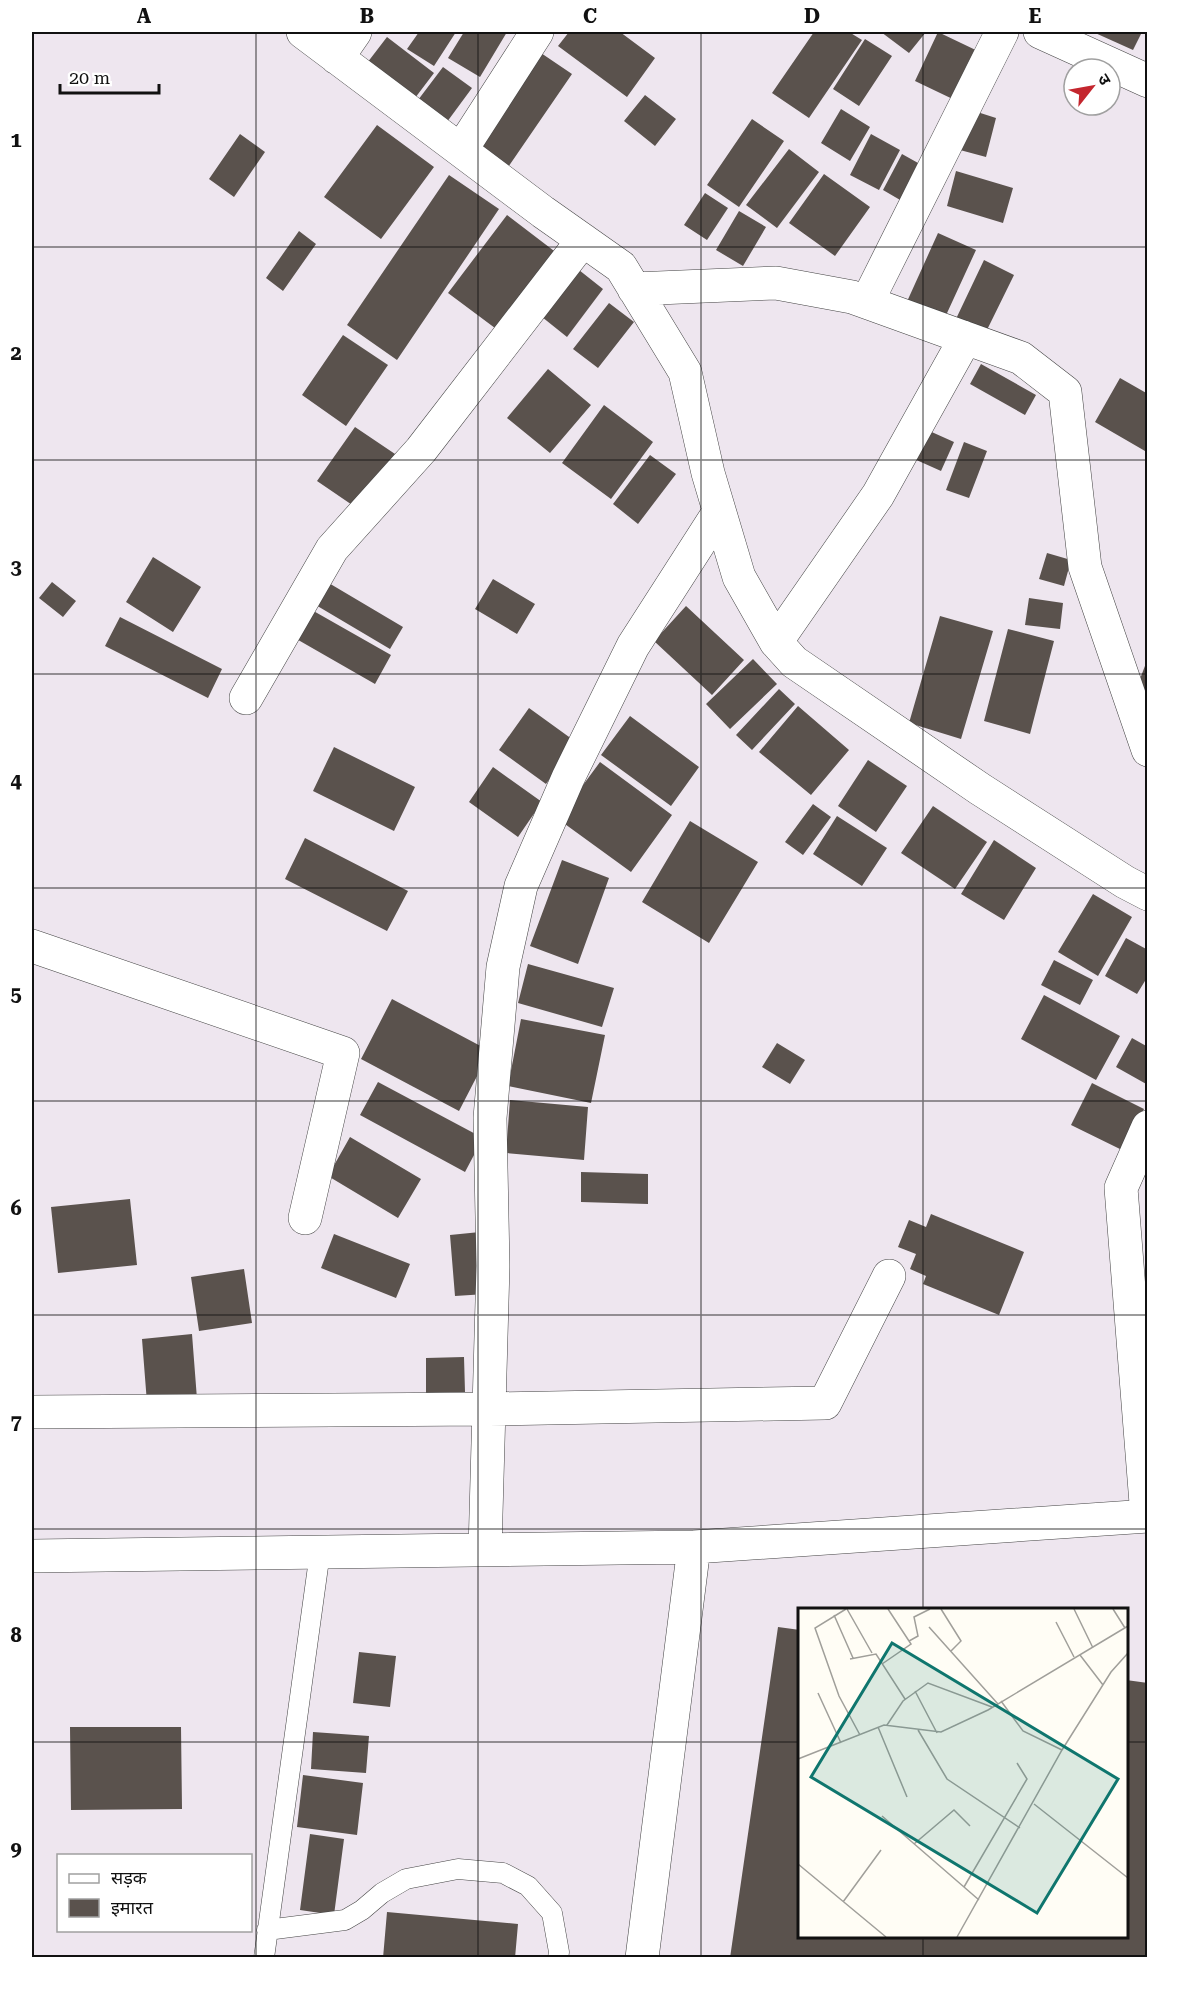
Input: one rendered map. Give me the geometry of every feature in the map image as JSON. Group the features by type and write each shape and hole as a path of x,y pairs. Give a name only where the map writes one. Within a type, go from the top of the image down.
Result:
{"street":[{"path":"303,32 621,267 685,372 719,512 739,577 776,642 794,663 970,783 1125,882 1148,894"},
{"path":"337,58 356,32"},
{"path":"461,150 537,32"},
{"path":"867,302 1002,32"},
{"path":"1040,32 1148,81"},
{"path":"246,698 332,549 421,450 583,240"},
{"path":"634,289 776,283 852,297 1021,357 1065,392 1085,567 1148,750"},
{"path":"776,642 878,495 960,348 963,337"},
{"path":"485,1550 493,1266 490,1118 503,967 521,886 568,778 633,646 719,512"},
{"path":"32,946 343,1053 305,1218"},
{"path":"32,1556 694,1547 1147,1516 1122,1188 1148,1127"},
{"path":"32,1412 489,1409 825,1402 889,1276"},
{"path":"642,1958 694,1547"}],"lane":[{"path":"264,1958 320,1552"},
{"path":"267,1930 345,1920 406,1879 458,1869 503,1873 528,1887 552,1913 558,1958"}],"shaded area":[{"path":"32,32 1147,32 1147,1957 32,1958"}],"building":[{"path":"419,32 456,32 434,66 407,49"},
{"path":"464,32 507,32 480,77 448,58"},
{"path":"569,32 620,32 655,58 627,97 558,46"},
{"path":"814,32 849,32 862,40 809,118 772,93"},
{"path":"881,32 926,32 909,53"},
{"path":"938,32 984,54 961,103 915,81"},
{"path":"1093,32 1142,32 1133,50"},
{"path":"387,37 434,73 412,102 364,67"},
{"path":"865,39 892,56 859,106 833,89"},
{"path":"538,51 572,74 504,173 470,150"},
{"path":"443,67 472,88 444,126 415,104"},
{"path":"645,95 676,119 655,146 624,121"},
{"path":"841,109 870,127 850,161 821,143"},
{"path":"971,110 996,118 986,157 960,150"},
{"path":"752,119 784,141 739,207 707,185"},
{"path":"377,125 434,167 381,239 324,197"},
{"path":"240,134 265,152 234,197 209,179"},
{"path":"871,134 900,150 879,190 850,175"},
{"path":"789,149 819,172 777,228 746,205"},
{"path":"902,154 927,168 907,204 883,190"},
{"path":"956,171 1013,188 1003,223 947,206"},
{"path":"824,174 870,207 835,256 789,223"},
{"path":"449,175 499,209 397,360 347,325"},
{"path":"705,193 728,208 707,240 684,225"},
{"path":"739,211 766,227 743,266 716,250"},
{"path":"507,215 562,257 503,334 448,293"},
{"path":"299,231 316,244 283,291 266,278"},
{"path":"938,233 976,250 942,324 905,306"},
{"path":"984,260 1014,275 984,336 955,321"},
{"path":"579,270 603,289 567,337 542,317"},
{"path":"609,303 634,322 598,368 573,349"},
{"path":"343,335 388,365 346,426 302,395"},
{"path":"981,364 1036,395 1025,415 970,384"},
{"path":"548,369 591,405 550,453 507,418"},
{"path":"1120,378 1148,394 1148,447 1145,451 1095,422"},
{"path":"604,405 653,442 611,499 562,463"},
{"path":"355,427 398,456 361,511 317,481"},
{"path":"925,429 954,442 941,471 912,458"},
{"path":"964,442 987,451 969,498 946,490"},
{"path":"650,455 676,474 638,524 613,504"},
{"path":"1047,553 1071,560 1064,586 1039,579"},
{"path":"153,557 201,587 173,632 126,602"},
{"path":"322,579 403,627 390,649 309,601"},
{"path":"493,579 535,604 517,634 475,609"},
{"path":"52,582 76,601 63,617 39,598"},
{"path":"1029,598 1063,603 1060,629 1025,625"},
{"path":"686,606 744,660 712,695 654,641"},
{"path":"310,609 391,655 375,684 293,637"},
{"path":"940,616 993,631 961,739 909,723"},
{"path":"120,617 222,669 208,698 105,646"},
{"path":"1008,629 1054,641 1030,734 984,721"},
{"path":"1148,658 1148,696 1135,692"},
{"path":"753,659 777,684 730,729 706,704"},
{"path":"779,689 795,704 752,750 736,735"},
{"path":"798,706 849,750 811,795 759,752"},
{"path":"529,708 576,742 546,784 499,750"},
{"path":"630,716 699,767 671,806 601,755"},
{"path":"334,747 415,787 394,831 313,791"},
{"path":"868,760 907,786 876,832 838,806"},
{"path":"600,762 672,815 631,872 558,819"},
{"path":"493,767 542,802 518,837 469,802"},
{"path":"813,804 831,817 803,855 785,842"},
{"path":"933,806 987,842 955,889 901,853"},
{"path":"837,816 887,848 862,886 813,854"},
{"path":"690,821 758,862 709,943 642,902"},
{"path":"305,838 408,891 387,931 285,879"},
{"path":"994,840 1036,868 1004,920 961,894"},
{"path":"562,860 609,878 578,964 530,946"},
{"path":"1093,894 1132,917 1098,976 1058,952"},
{"path":"1126,938 1148,950 1148,976 1137,994 1105,976"},
{"path":"1054,960 1093,980 1080,1005 1041,985"},
{"path":"528,964 614,988 602,1027 518,1003"},
{"path":"1044,995 1120,1036 1096,1080 1021,1039"},
{"path":"392,999 490,1051 459,1111 361,1059"},
{"path":"521,1019 605,1035 591,1103 508,1086"},
{"path":"1132,1038 1148,1047 1148,1085 1116,1067"},
{"path":"777,1043 805,1060 790,1084 762,1067"},
{"path":"378,1082 483,1138 465,1172 360,1115"},
{"path":"1092,1083 1144,1109 1124,1151 1071,1125"},
{"path":"510,1100 588,1107 584,1160 506,1153"},
{"path":"350,1137 421,1179 398,1218 328,1176"},
{"path":"581,1172 648,1174 648,1204 581,1202"},
{"path":"130,1199 137,1265 58,1273 51,1207"},
{"path":"931,1214 1024,1252 999,1315 923,1284 926,1276 910,1269 916,1254 898,1247 909,1220 926,1227"},
{"path":"480,1232 486,1294 455,1296 450,1235"},
{"path":"334,1234 410,1264 396,1298 321,1268"},
{"path":"244,1269 252,1323 199,1331 191,1277"},
{"path":"192,1334 197,1399 147,1403 142,1339"},
{"path":"464,1357 465,1392 426,1393 426,1358"},
{"path":"778,1627 798,1630 798,1938 1128,1938 1128,1680 1148,1683 1148,1958 730,1958"},
{"path":"359,1652 396,1656 390,1707 353,1703"},
{"path":"70,1727 181,1727 182,1809 71,1810"},
{"path":"313,1732 369,1736 366,1773 311,1769"},
{"path":"303,1775 363,1783 357,1835 297,1827"},
{"path":"310,1834 344,1839 334,1915 300,1910"},
{"path":"387,1912 518,1924 515,1958 383,1958"}]}
